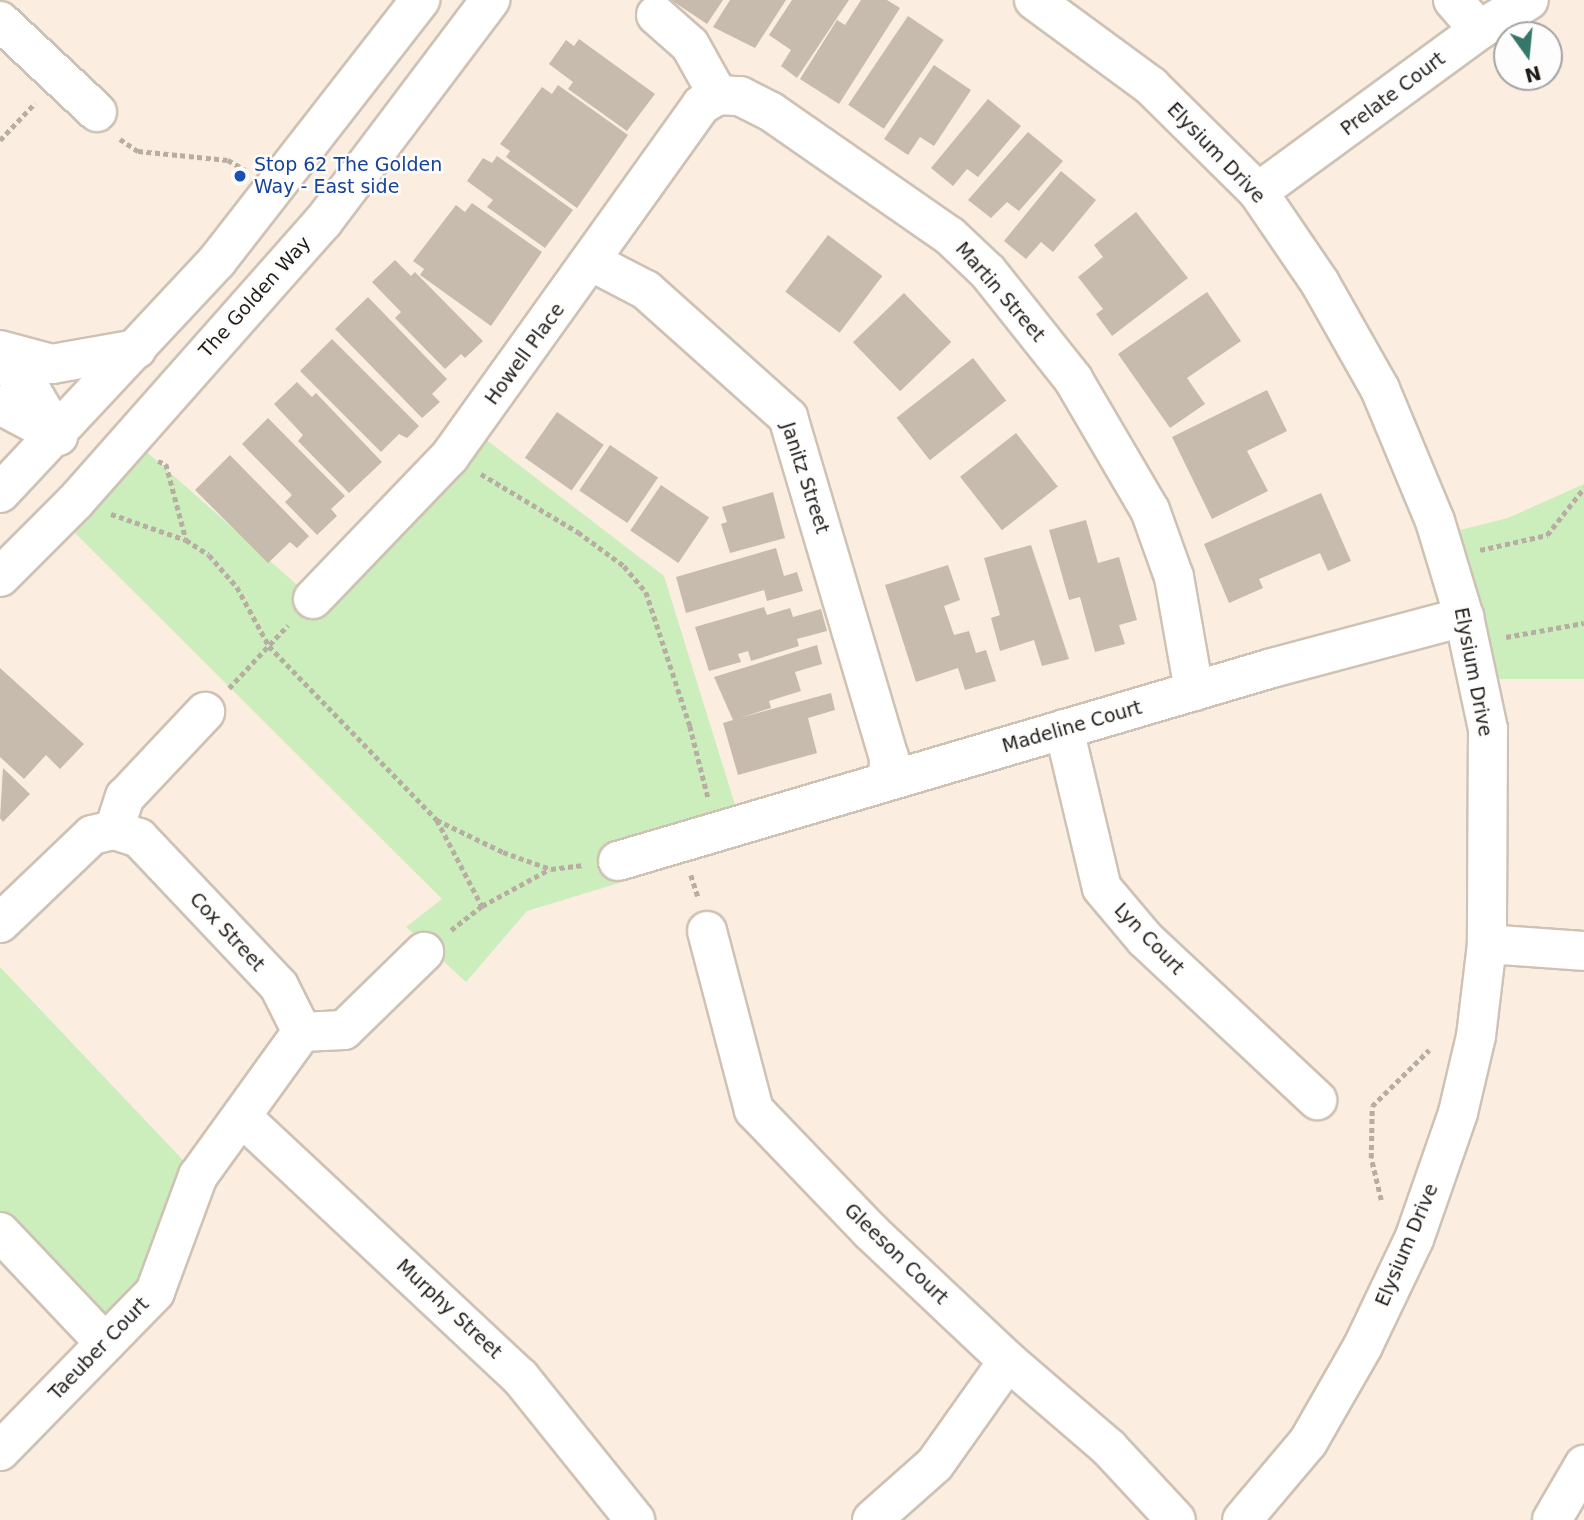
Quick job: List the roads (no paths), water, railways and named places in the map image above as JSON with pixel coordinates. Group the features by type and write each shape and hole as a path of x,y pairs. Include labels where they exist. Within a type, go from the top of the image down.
{"street":[{"path":"0,493 58,436 137,349 275,187 420,0"},
{"name":"The Golden Way","path":"0,578 75,502 168,393 323,222 490,0"},
{"name":"Elysium Drive","path":"1034,0 1151,86 1258,192 1320,283 1380,389 1435,521 1467,630 1488,729 1487,944 1476,1036 1458,1112 1414,1239 1363,1346 1308,1442 1242,1520"},
{"path":"1453,0 1479,30"},
{"name":"Prelate Court","path":"1258,192 1479,30 1529,0"},
{"path":"656,15 690,46 718,95"},
{"path":"0,21 97,112"},
{"name":"Howell Place","path":"313,599 450,456 592,262 701,105 718,95"},
{"name":"Martin Street","path":"718,95 740,96 770,111 950,236 988,272 1073,379 1150,510 1174,577 1194,691"},
{"name":"Janitz Street","path":"592,262 646,290 788,417 890,757 888,781"},
{"path":"0,350 52,365 137,349"},
{"path":"0,359 28,385 58,436 75,502"},
{"path":"0,405 58,436 168,393"},
{"name":"Madeline Court","path":"618,861 695,845 888,781 1194,691 1467,630"},
{"path":"0,923 92,835 114,830 125,797 205,712"},
{"name":"Lyn Court","path":"1064,729 1102,888 1145,939 1317,1100"},
{"name":"Cox Street","path":"114,830 139,838 279,986 295,1045"},
{"name":"Gleeson Court","path":"707,932 754,1110 870,1231 1008,1361 1109,1448 1176,1520"},
{"path":"1487,944 1584,951"},
{"path":"295,1045 344,1030 424,951"},
{"name":"Taeuber Court","path":"0,1451 155,1292 198,1175 295,1045"},
{"name":"Murphy Street","path":"242,1117 520,1377 635,1520"},
{"path":"0,1232 105,1343"},
{"path":"872,1520 935,1464 1008,1361"},
{"path":"1552,1520 1584,1465"}],"place":[{"name":"Stop 62 The Golden Way - East side","path":"240,176"}]}
